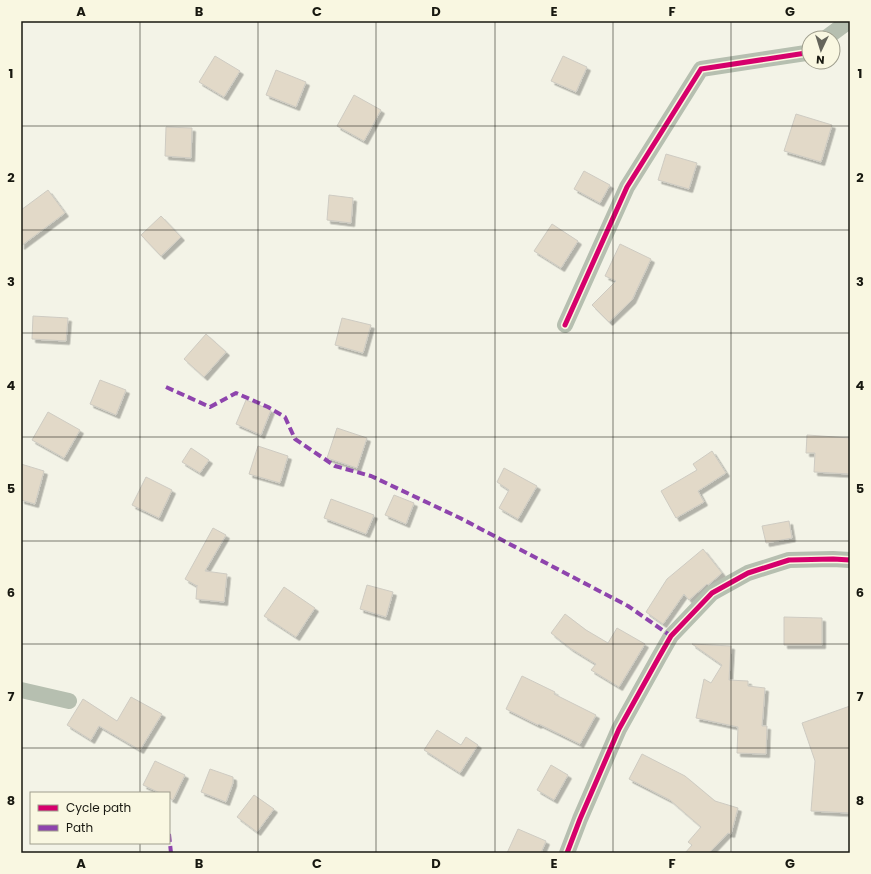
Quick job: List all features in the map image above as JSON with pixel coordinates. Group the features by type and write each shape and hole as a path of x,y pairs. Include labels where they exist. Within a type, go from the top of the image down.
{"street":[{"path":"837,30 849,21"},
{"path":"565,325 627,187 701,69 801,54"},
{"path":"568,853 580,819 619,729 659,656 671,636 712,593 748,573 789,560 850,560"},
{"path":"21,690 69,701"}],"building":[{"path":"215,56 240,71 224,97 199,82"},
{"path":"563,56 587,67 576,92 551,81"},
{"path":"276,70 306,82 296,107 266,95"},
{"path":"354,95 381,110 364,141 337,126"},
{"path":"796,114 832,125 821,162 784,151"},
{"path":"166,127 192,128 191,158 165,156"},
{"path":"666,154 697,163 689,189 658,180"},
{"path":"584,171 610,185 600,203 574,189"},
{"path":"48,190 65,213 21,246 21,210"},
{"path":"329,195 353,198 351,223 327,220"},
{"path":"161,216 181,237 161,256 141,235"},
{"path":"552,224 578,241 561,268 534,251"},
{"path":"620,244 651,259 632,300 609,322 592,305 616,281 605,276"},
{"path":"33,316 68,318 66,341 32,339"},
{"path":"342,318 371,325 363,353 335,345"},
{"path":"206,334 226,352 204,377 184,359"},
{"path":"100,380 126,390 116,415 90,404"},
{"path":"246,400 271,410 261,435 236,424"},
{"path":"48,412 80,430 64,458 32,440"},
{"path":"337,428 367,438 357,468 327,458"},
{"path":"807,435 850,438 850,474 814,472 815,453 806,453"},
{"path":"258,446 288,456 280,483 249,474"},
{"path":"191,448 209,460 200,473 182,462"},
{"path":"712,451 726,473 698,491 704,502 676,518 661,491 697,470 693,464"},
{"path":"21,464 44,471 35,504 21,500"},
{"path":"504,468 537,486 518,519 499,508 509,490 497,482"},
{"path":"146,477 172,490 159,518 132,505"},
{"path":"394,495 414,503 406,524 385,515"},
{"path":"331,499 374,515 366,534 324,518"},
{"path":"789,521 792,538 766,543 762,526"},
{"path":"213,528 226,535 205,571 227,574 224,602 196,599 197,586 185,579"},
{"path":"703,549 722,573 689,600 684,594 663,624 646,612 667,579"},
{"path":"367,585 393,592 386,617 360,609"},
{"path":"284,587 315,608 296,637 264,616"},
{"path":"565,614 586,630 608,643 617,628 645,644 619,687 591,670 596,664 570,648 551,633"},
{"path":"784,617 822,618 822,645 784,645"},
{"path":"692,644 731,646 729,680 748,681 748,686 765,688 762,726 767,726 766,754 737,753 738,727 696,718 704,679 711,683 722,665"},
{"path":"522,676 555,692 554,694 596,715 580,744 506,709"},
{"path":"131,697 162,714 140,750 99,726 91,740 67,725 83,699 117,721"},
{"path":"850,706 850,813 811,811 815,761 802,723"},
{"path":"437,730 461,745 466,737 478,745 460,773 424,750"},
{"path":"642,754 685,776 715,801 738,808 731,834 728,833 709,853 685,853 692,845 688,842 701,827 670,800 629,779"},
{"path":"155,761 185,775 173,800 170,798 170,792 158,792 143,785"},
{"path":"551,765 568,775 554,800 537,790"},
{"path":"210,769 233,777 233,783 226,802 201,792"},
{"path":"254,795 274,809 257,832 237,817"},
{"path":"518,829 546,841 541,853 507,853"}],"marked path":[{"path":"166,387 210,407 236,393 268,407 285,417 295,439 335,466 371,476 460,518 628,606 671,636"},
{"path":"170,844 171,853"}],"cycle path":[{"path":"565,325 627,187 701,69 801,54"},
{"path":"567,853 619,729 659,657 671,636 712,593 748,573 789,560 850,560"}]}
